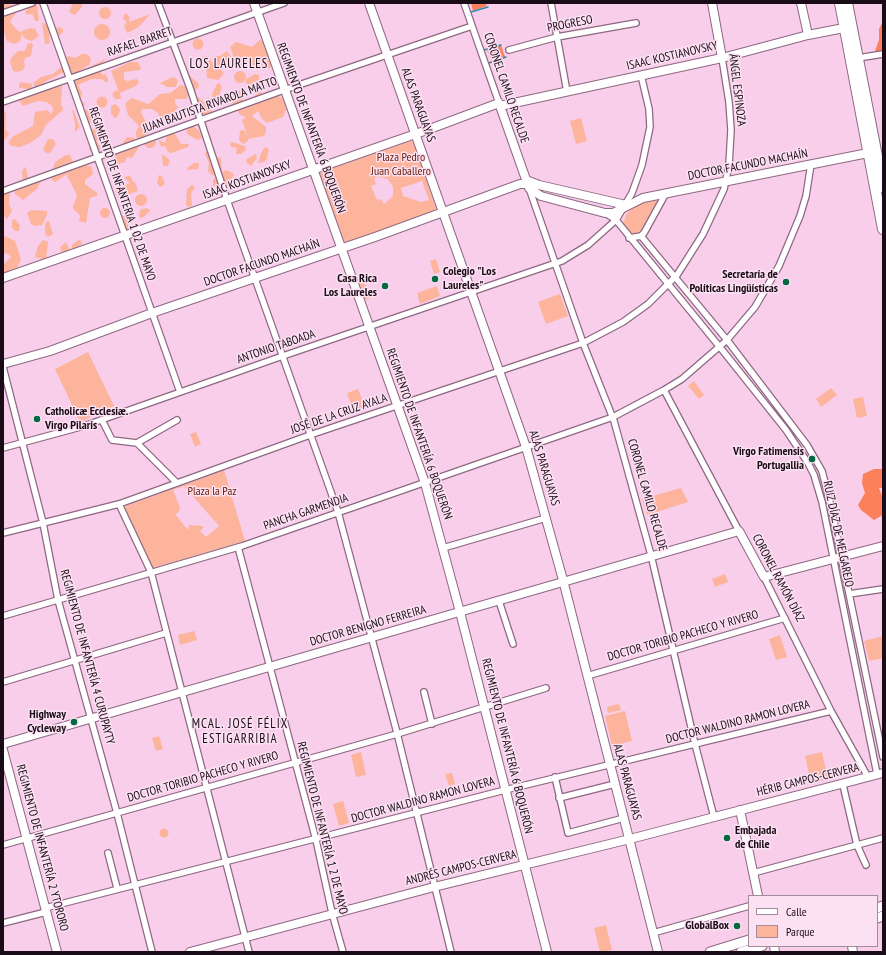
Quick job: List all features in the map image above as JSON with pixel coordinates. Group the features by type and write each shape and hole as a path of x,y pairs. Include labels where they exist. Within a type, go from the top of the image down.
{"highway":[{"path":"840,3 858,58 883,229"},
{"path":"847,3 848,27 872,152 883,187"},
{"path":"872,152 876,160 883,196"}],"main road":[{"path":"710,952 748,940"},
{"path":"741,952 758,947"}],"street":[{"path":"3,13 32,3"},
{"name":"REGIMIENTO DE INFANTERIA 1 02 DE MAYO","path":"43,3 126,235 180,392"},
{"path":"158,3 338,512 397,734 415,813 451,952"},
{"name":"REGIMIENTO DE INFANTERÍA 6 BOQUERÓN","path":"254,3 425,483 485,708 547,952"},
{"name":"RAFAEL BARRET","path":"3,102 70,77 172,43 284,3"},
{"name":"ALAS PARAGUAYAS","path":"369,3 526,446 563,582 658,952"},
{"name":"CORONEL CAMILO RECALDE","path":"464,3 583,343 613,417 652,557 695,744 714,817"},
{"path":"551,3 567,92"},
{"name":"ÁNGEL ESPINOZA","path":"668,285 675,278 695,248 712,218 725,182 729,165 731,130 729,102 712,3"},
{"path":"801,3 808,35"},
{"name":"PROGRESO","path":"509,50 557,37 636,23"},
{"name":"JUAN BAUTISTA RIVAROLA MATTO","path":"3,191 284,90 472,26"},
{"name":"ISAAC KOSTIANOVSKY","path":"3,278 500,105 722,58 808,35 848,27"},
{"path":"858,58 883,54"},
{"name":"ANTONIO TABOADA","path":"3,448 76,429 470,291 556,264 588,245 616,220 626,205 642,165 650,127 649,109 641,75"},
{"name":"DOCTOR FACUNDO MACHAÍN","path":"605,213 613,213 626,205 643,198 872,152"},
{"name":"PANCHA GARMENDIA","path":"3,616 238,547 613,417 664,390 682,379 727,340 756,307 779,266 800,216 806,196 811,164"},
{"name":"DOCTOR FACUNDO MACHAÍN","path":"3,364 50,351 152,313 342,248 520,184 527,184"},
{"path":"527,184 539,185 626,205"},
{"path":"527,184 541,196 605,213"},
{"path":"630,238 641,236 666,193"},
{"name":"RUIZ DÍAZ DE MELGAREJO","path":"605,213 616,220 786,430 808,463 817,486 848,636 880,774"},
{"name":"RUIZ DÍAZ DE MELGAREJO","path":"641,236 727,340 791,426 807,445 816,461 826,484 883,757"},
{"name":"JOSÉ DE LA CRUZ AYALA","path":"3,533 119,504 310,435 398,406 498,370 583,343 608,331 635,314 668,285"},
{"name":"REGIMIENTO DE INFANTERÍA 4 CURUPAYTY","path":"3,367 43,523 58,600 117,813 152,952"},
{"name":"CORONEL RAMÓN DÍAZ","path":"664,390 786,618 831,711 868,777"},
{"path":"102,420 112,440 137,443 177,420"},
{"path":"786,430 791,426"},
{"path":"137,443 176,483"},
{"path":"817,486 826,484"},
{"path":"119,504 151,572 248,952"},
{"path":"443,548 546,518"},
{"name":"DOCTOR BENIGNO FERREIRA","path":"3,744 739,531"},
{"path":"764,577 883,546"},
{"name":"REGIMIENTO DE INFANTERÍA 1 2 DE MAYO","path":"238,547 294,763 316,840 332,914 343,952"},
{"path":"850,594 883,588"},
{"path":"500,601 513,644"},
{"name":"DOCTOR TORIBIO PACHECO Y RIVERO","path":"587,676 786,618"},
{"path":"3,682 166,633"},
{"path":"848,636 858,634"},
{"name":"DOCTOR TORIBIO PACHECO Y RIVERO","path":"3,845 432,724 546,688"},
{"path":"424,692 432,724"},
{"path":"862,700 871,699"},
{"name":"DOCTOR WALDINO RAMON LOVERA","path":"3,922 135,883 316,840 505,790 831,711"},
{"name":"REGIMIENTO DE INFANTERÍA 2 YTORORO","path":"3,750 57,952"},
{"name":"HÉRIB CAMPOS-CERVERA","path":"740,810 843,785 880,774"},
{"path":"555,778 567,831 569,833 624,818"},
{"path":"559,798 615,784"},
{"path":"843,785 857,845 866,865"},
{"path":"740,810 758,895"},
{"name":"ANDRÉS CAMPOS-CERVERA","path":"190,952 434,887 630,839 740,810"},
{"path":"753,873 883,838"},
{"path":"108,854 117,888"},
{"path":"654,933 748,906"}],"green space":[{"path":"6,3 11,5 15,10 16,13 10,21 15,28 20,32 30,28 35,29 39,36 32,41 26,39 21,34 21,40 19,42 14,44 7,41 3,28 3,5"},
{"path":"33,3 37,3 39,21 35,21 33,15 27,15 25,12"},
{"path":"73,3 82,4 82,7 75,15 69,12"},
{"path":"103,7 107,7 111,13 107,19 103,19 99,15 99,11"},
{"path":"126,13 130,18 129,22 150,14 139,27 127,33 124,26 127,22 123,19"},
{"path":"42,23 53,24 53,30 59,27 63,29 63,32 55,38 52,34 49,35 50,43 45,44"},
{"path":"99,24 105,24 110,29 108,38 105,40 99,40 94,35 94,29"},
{"path":"196,39 200,39 202,40 202,48 196,49 193,46 193,42"},
{"path":"260,40 264,41 274,60 270,68 254,67 249,61 243,68 238,69 231,65 233,55 230,47 236,42 252,47"},
{"path":"31,43 33,45 31,56 25,58 25,66 23,70 17,72 13,71 10,62 11,58 18,51 24,51 27,44"},
{"path":"227,51 231,57 222,68 221,71 224,72 222,76 218,80 207,78 206,66 201,59 208,56 212,62 215,62 216,60 213,59 214,56 220,56"},
{"path":"82,54 87,54 90,57 91,61 89,65 73,74 68,71 63,59 69,56 75,58"},
{"path":"105,59 103,63 98,64 96,71 103,75 105,74 108,78 108,82 105,82 102,79 92,79 78,85 82,93 80,101 84,102 85,105 80,109 76,108 75,105 78,101 73,100 71,85 88,71 88,68"},
{"path":"130,62 138,62 141,68 140,70 124,72 124,79 127,81 137,79 139,82 136,86 120,93 121,99 115,99 112,94 116,90 119,92 111,71"},
{"path":"61,67 64,72 46,81 40,88 42,90 62,86 61,104 63,110 46,125 41,135 32,142 20,147 12,146 8,143 12,137 33,126 35,112 47,110 51,114 53,110 52,106 47,102 38,101 23,106 18,99 36,89 33,83 41,77 53,74"},
{"path":"240,71 244,73 246,77 244,81 240,83 236,81 234,77 236,73"},
{"path":"188,74 199,84 198,88 193,92 188,79"},
{"path":"255,74 259,75 259,80 249,85 246,83 246,79"},
{"path":"173,77 178,80 176,87 167,87 160,83"},
{"path":"22,82 32,84 31,89 19,88 19,84"},
{"path":"220,83 222,88 220,98 217,101 212,99 212,94 217,84"},
{"path":"181,85 186,87 191,93 186,99 175,99 175,103 178,107 169,119 160,118 158,113 152,109 142,109 141,113 146,122 140,126 144,131 149,132 140,139 136,137 136,132 139,126 128,115 125,103 132,98 148,104 160,94 170,93"},
{"path":"242,88 245,89 246,92 241,104 246,104 260,91 265,99 277,95 283,99 287,108 283,117 267,123 262,119 258,111 252,116 266,127 264,136 248,139 248,141 243,144 239,140 240,131 245,131 248,137 242,120 246,117 240,115 237,110 239,106 233,104 231,100"},
{"path":"100,97 104,97 106,98 106,106 100,107 97,104 97,100"},
{"path":"198,97 211,108 212,111 208,114 201,114 197,103"},
{"path":"115,104 119,107 120,111 115,118 111,114 111,106"},
{"path":"96,107 99,109 91,116 91,122 87,124 82,115 84,111"},
{"path":"3,110 6,114 5,129 9,134 3,142"},
{"path":"72,110 74,111 79,125 79,128 75,132 75,123"},
{"path":"581,118 587,141 576,144 570,121"},
{"path":"192,125 199,131 202,138 198,140 188,135 186,129 187,126"},
{"path":"96,129 99,135 97,142 100,146 100,152 97,153 92,153 89,149 93,141 88,131"},
{"path":"172,133 175,134 181,144 189,144 188,147 171,153 168,152 165,146 162,147 159,140 165,143 167,135"},
{"path":"150,136 154,138 156,142 154,146 150,148 146,146 144,142 146,138"},
{"path":"127,137 134,138 139,147 132,158 127,157 125,162 117,164 115,155 116,153 122,153 120,147"},
{"path":"48,139 53,139 56,144 50,153 46,153 43,149"},
{"name":"Plaza Pedro Juan Caballero","path":"411,141 414,143 436,209 435,211 347,243 344,241 320,174 321,172","holes":["379,177 388,179 393,187 393,196 384,204 381,199 377,200 371,186 376,184 374,178","422,181 429,200 421,202 403,196 401,188"]},
{"path":"232,142 245,146 246,150 241,154 236,154 237,148 231,147 230,144"},
{"path":"265,147 269,149 267,159 264,162 258,163 261,153"},
{"path":"206,152 210,152 212,156 221,158 222,172 227,170 234,174 231,181 221,189 217,189 213,185 213,179 215,178 219,181 218,175 212,175 208,171 209,163 205,154"},
{"path":"162,154 170,160 168,166 163,166"},
{"path":"256,154 257,158 251,166 246,162 247,159"},
{"path":"66,155 70,155 75,167 85,165 92,167 93,174 85,180 85,184 97,193 97,196 90,198 86,223 79,221 80,215 74,210 73,207 77,195 67,176 69,173 55,182 52,180 51,175 55,162"},
{"path":"194,163 199,163 198,169 188,170 187,168"},
{"path":"24,167 26,168 29,182 41,181 37,189 23,200 15,194 14,190 23,182 22,172"},
{"path":"159,175 162,176 165,184 160,187 157,183"},
{"path":"130,176 133,180 132,182 135,182 138,191 118,198 115,189 130,183 124,178"},
{"path":"192,185 195,187 191,194 192,206 188,207 186,205 187,189"},
{"path":"3,189 9,190 10,195 9,203 12,211 7,219 3,215"},
{"path":"141,194 145,196 147,200 145,204 141,206 137,204 135,200 137,196"},
{"path":"658,200 641,232 636,235 630,235 623,227 627,213 640,203"},
{"path":"103,208 107,208 109,209 109,217 103,218 100,215 100,211"},
{"path":"146,208 150,210 148,213 142,218 139,217 140,210"},
{"path":"31,210 47,211 47,215 42,225 35,226 31,224 27,213"},
{"path":"122,216 128,216 129,219 128,229 126,232 119,219"},
{"path":"15,219 20,225 19,231 15,231 12,228 12,220"},
{"path":"49,221 53,234 48,237 45,234 45,226 46,222"},
{"path":"5,236 15,241 21,259 15,273 3,277 3,265 11,257 8,254 3,253 3,237"},
{"path":"80,239 82,244 72,250 72,245"},
{"path":"43,240 48,242 46,260 35,257 38,246"},
{"path":"66,242 70,250 67,254 62,253 60,247"},
{"path":"436,259 440,272 434,274 430,261"},
{"path":"362,275 370,298 365,300 357,277"},
{"path":"437,286 440,296 420,304 417,293"},
{"path":"560,294 568,316 546,324 538,302"},
{"path":"88,352 114,406 80,422 55,369"},
{"path":"694,381 704,395 699,399 688,386"},
{"path":"831,388 837,395 821,407 816,399"},
{"path":"358,389 366,409 354,413 347,393"},
{"path":"863,397 867,416 857,418 853,399"},
{"path":"196,432 201,444 195,447 190,434"},
{"name":"Plaza la Paz","path":"224,470 245,541 153,568 125,509 126,506","holes":["184,486 219,526 206,537 200,531 204,527 202,526 189,525 188,530 175,514 179,512 180,508 173,490"]},
{"path":"681,488 688,502 647,515 642,499"},
{"path":"725,574 728,582 715,587 712,579"},
{"path":"194,631 197,640 180,645 178,635"},
{"path":"780,635 787,657 776,660 769,639"},
{"path":"883,636 883,658 869,661 864,641"},
{"path":"619,704 621,710 608,713 607,707"},
{"path":"625,711 632,741 612,746 605,716"},
{"path":"159,736 163,749 156,751 152,738"},
{"path":"361,752 366,775 356,777 351,755"},
{"path":"822,752 828,779 811,783 805,756"},
{"path":"452,773 455,784 449,786 445,774"},
{"path":"343,801 349,823 339,826 333,804"},
{"path":"164,828 169,833 164,838 159,833"},
{"path":"606,925 612,950 600,952 594,928"}],"shaded area":[{"path":"471,3 486,3 487,6 473,11"},
{"path":"883,21 883,57 875,51 879,40 879,29"},
{"path":"501,45 505,57 492,61 487,50"},
{"path":"874,469 883,469 883,488 879,488 883,498 883,515 874,520 861,510 858,505 865,493 862,483 863,474"}],"waterway":[{"path":"471,12 488,7"},
{"path":"484,50 501,45"},
{"path":"489,63 506,57"}],"place":[{"name":"Colegio \"Los Laureles\"","path":"435,279"},
{"name":"Secretaría de Políticas Lingüísticas","path":"786,282"},
{"name":"Casa Rica Los Laureles","path":"385,286"},
{"name":"Catholicæ Ecclesiæ. Virgo Pilaris","path":"37,419"},
{"name":"Virgo Fatimensis Portugallia","path":"812,459"},
{"name":"Highway Cycleway","path":"74,722"},
{"name":"Embajada de Chile","path":"727,838"},
{"name":"GlobalBox","path":"737,926"}],"district":[{"name":"LOS LAURELES","path":"229,64"},
{"name":"MCAL. JOSÉ FÉLIX ESTIGARRIBIA","path":"240,732"}]}
